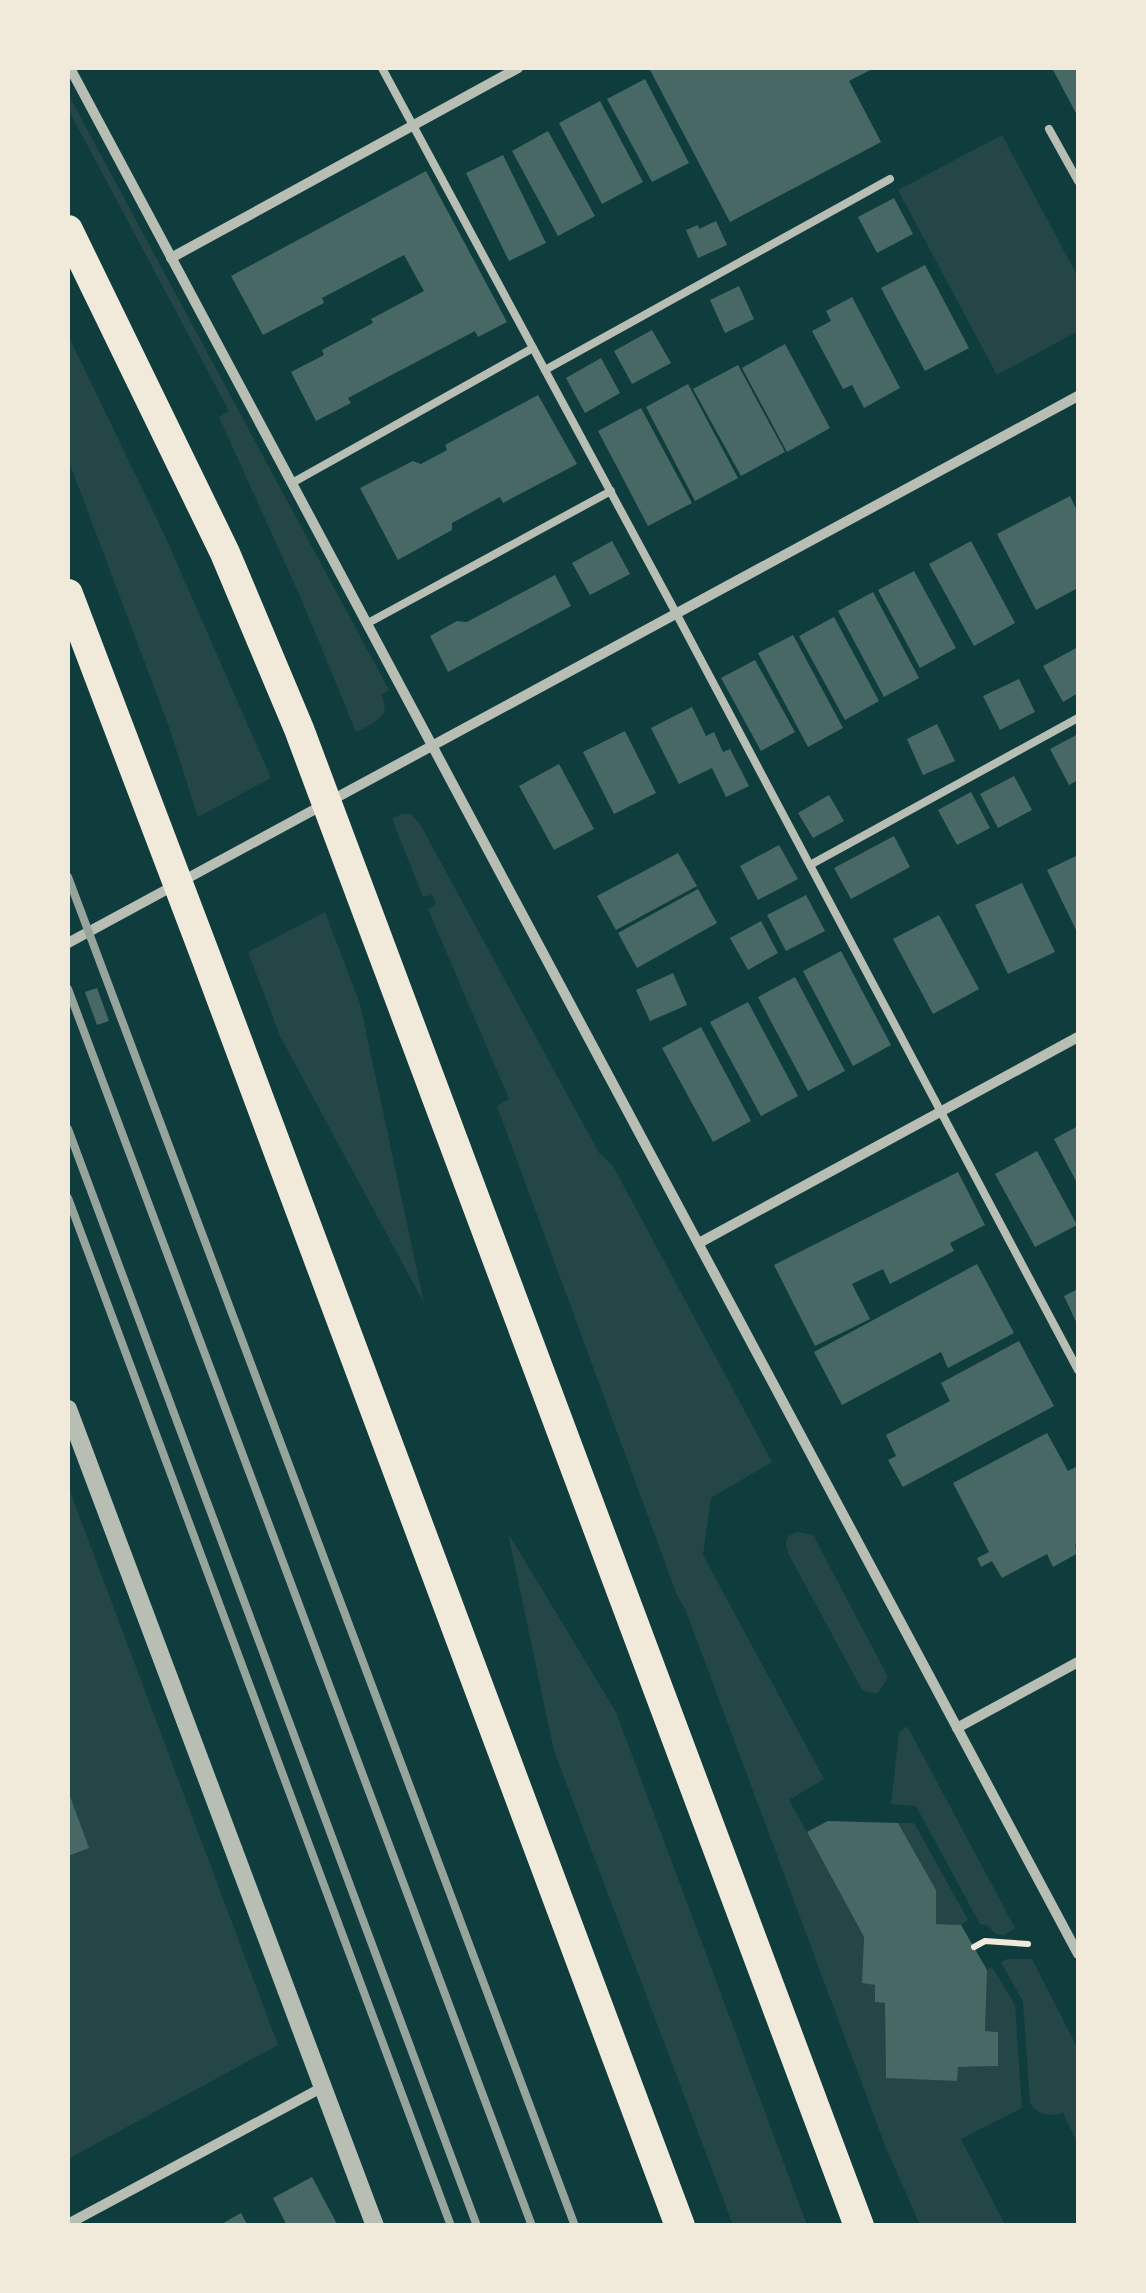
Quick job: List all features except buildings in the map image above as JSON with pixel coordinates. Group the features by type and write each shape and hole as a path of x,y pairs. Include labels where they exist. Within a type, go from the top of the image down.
{"highway":[{"path":"68,230 226,553 299,729 858,2226"},
{"path":"68,594 680,2226"}],"street":[{"path":"70,68 1078,1954"},
{"path":"172,258 518,68"},
{"path":"68,944 1078,396"},
{"path":"698,1243 1078,1037"},
{"path":"68,1409 375,2226"},
{"path":"957,1728 1078,1662"},
{"path":"68,2224 323,2086"}],"lane":[{"path":"382,68 941,1112 1074,1351 1078,1370"},
{"path":"1049,129 1078,181"},
{"path":"545,370 890,179"},
{"path":"292,483 533,348"},
{"path":"368,623 611,491"},
{"path":"810,865 1078,718"}],"path":[{"path":"974,1947 985,1941 1028,1944"}],"shaded area":[{"path":"68,94 389,690 381,695 383,714 356,732 219,417 229,411 68,109"},
{"path":"1002,135 1078,277 1078,331 997,375 898,190"},
{"path":"68,335 165,536 271,778 198,817 169,727 68,459"},
{"path":"411,814 420,824 599,1153 613,1166 772,1462 711,1498 703,1555 824,1779 789,1800 864,1937 862,1982 875,1985 875,2002 885,2003 886,2077 956,2081 958,2067 997,2066 998,2032 985,2031 987,1970 992,1967 1015,2005 1022,2108 961,2139 1005,2225 920,2225 886,2148 497,1106 509,1099 428,909 436,904 432,895 423,897 392,819"},
{"path":"325,912 360,1004 424,1303 280,1036 248,952"},
{"path":"68,1486 278,2045 68,2159"},
{"path":"797,1532 813,1535 888,1677 878,1693 861,1688 788,1553 788,1536"},
{"path":"508,1533 616,1712 807,2225 733,2225 554,1751"},
{"path":"907,1726 1015,1928 1004,1935 980,1924 916,1806 891,1804 899,1733"},
{"path":"898,1823 914,1823 968,1920 961,1925 936,1924 936,1890"},
{"path":"1032,1959 1078,2049 1078,2144 1063,2113 1045,2114 1030,2103 1023,2002 1001,1962"}],"railway":[{"path":"68,877 575,2226"},
{"path":"68,989 532,2226"},
{"path":"68,1129 477,2226"},
{"path":"68,1198 451,2226"}]}
